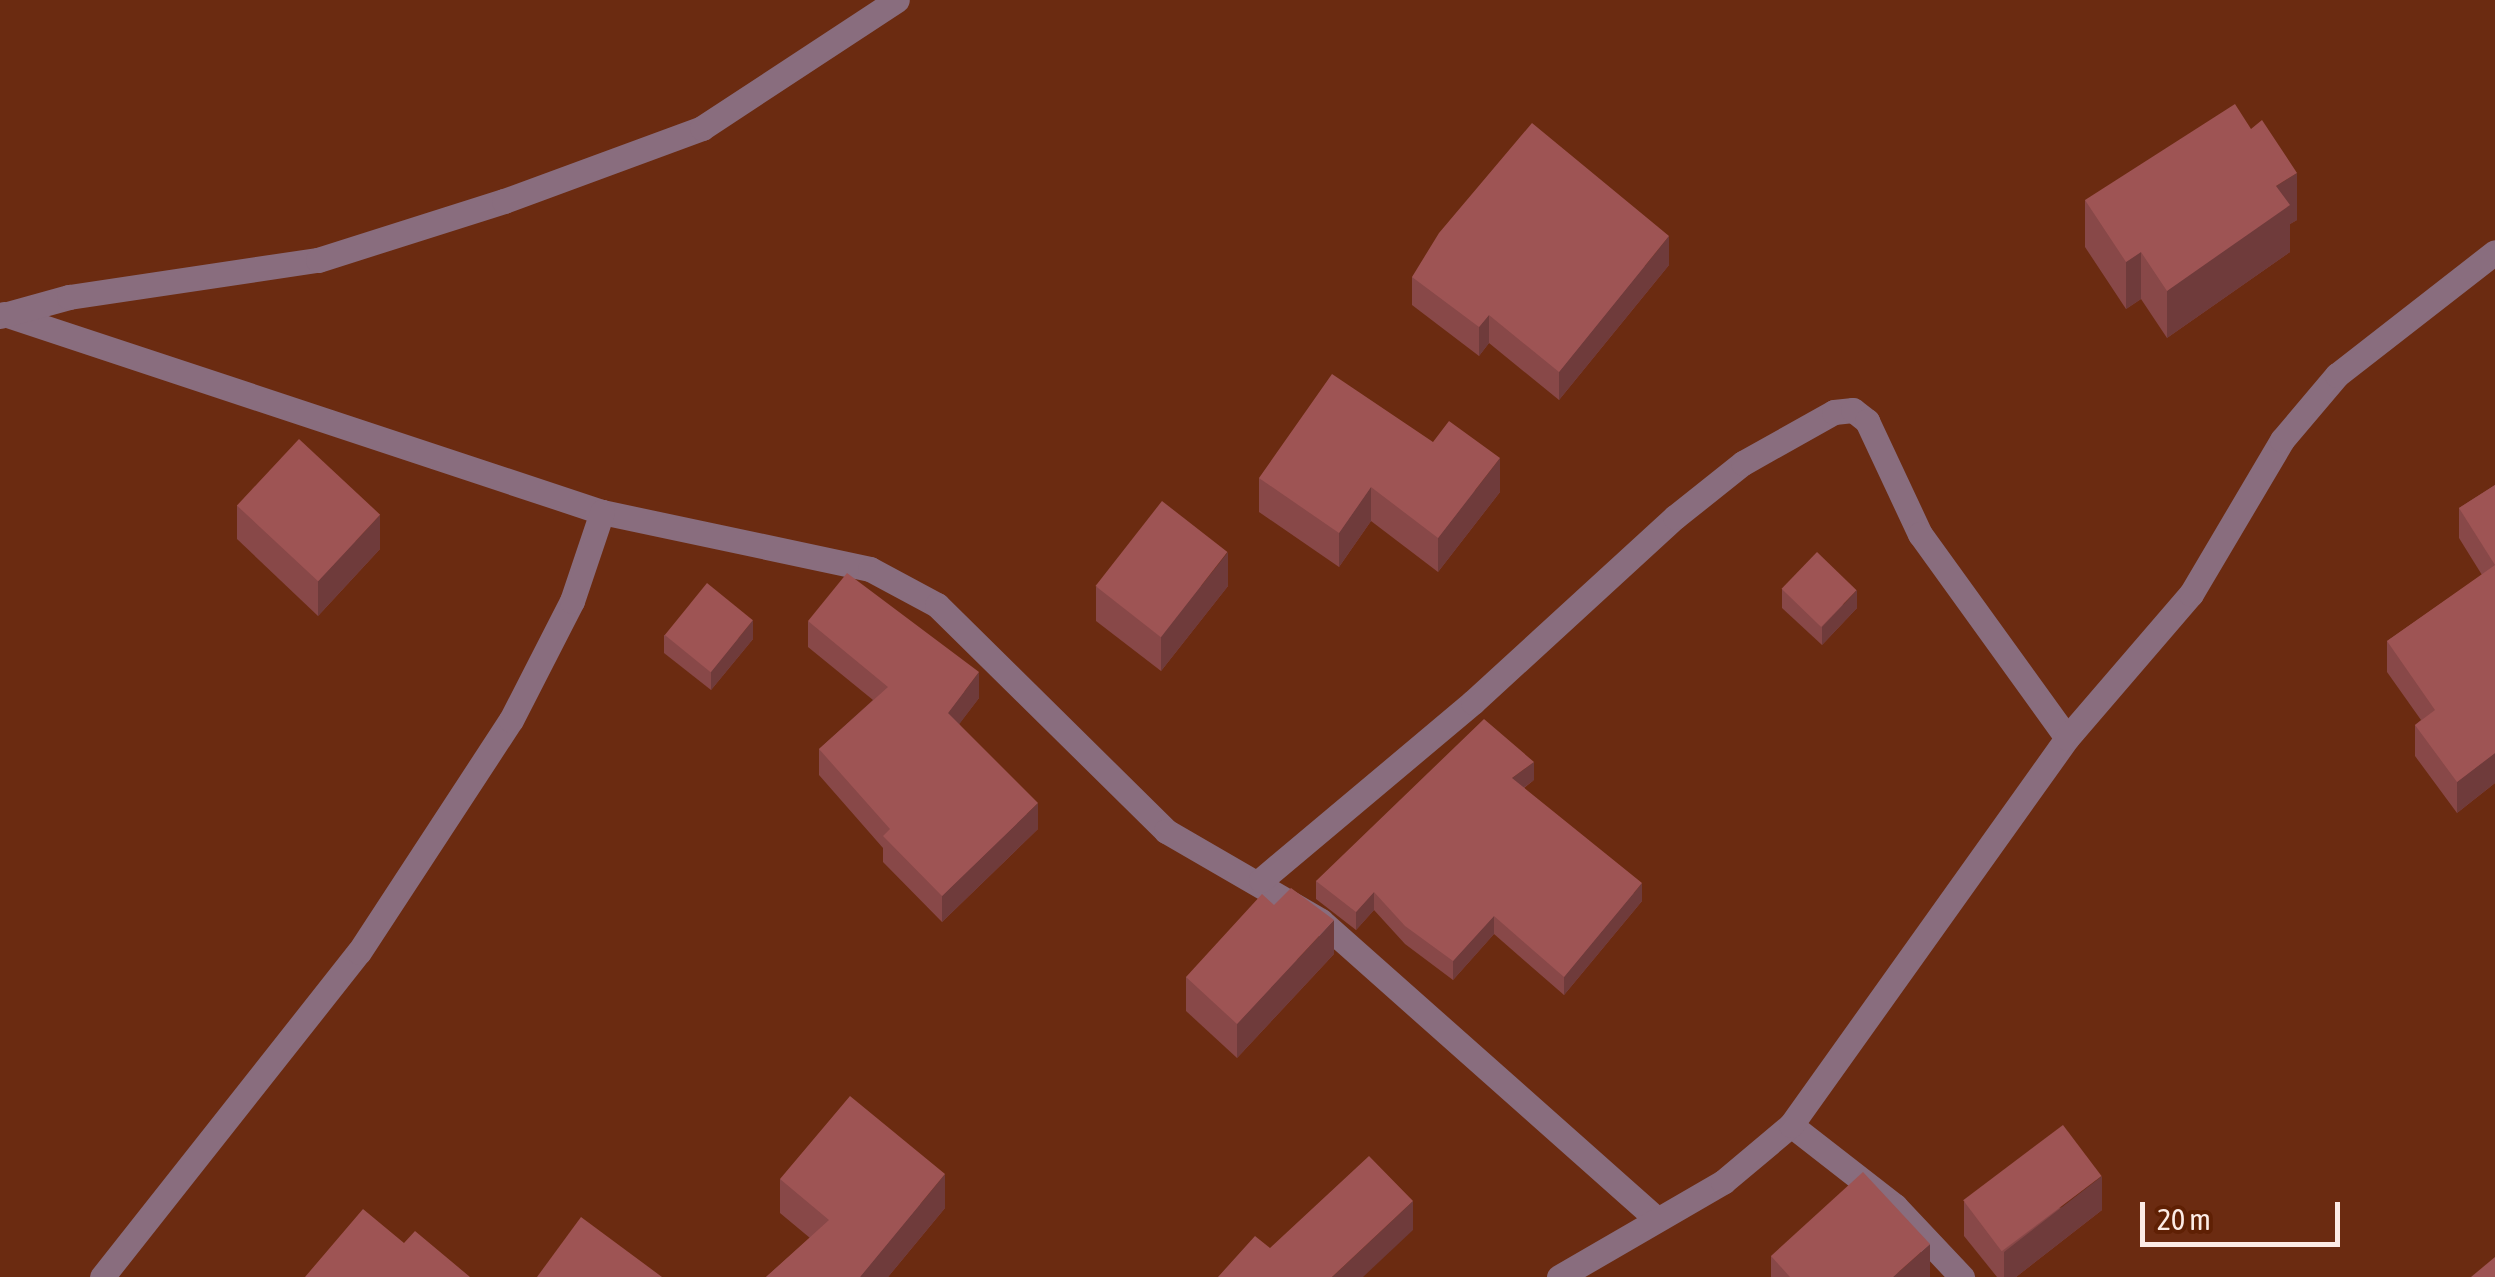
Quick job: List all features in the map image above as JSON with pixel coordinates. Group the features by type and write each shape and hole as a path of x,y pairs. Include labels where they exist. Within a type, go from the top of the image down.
{"street":[{"path":"2,315 68,297 318,260 504,201 702,128 897,0"},
{"path":"1559,1277 1760,1157 1792,1125 2067,738 2191,594 2282,440 2337,375 2495,252"},
{"path":"2,315 602,512 806,551 870,569 937,605 1166,831 1260,880 1321,920 1657,1219"},
{"path":"1260,880 1473,702 1675,518 1742,463 1834,412 1853,410 1867,421 1920,534 2067,738"},
{"path":"102,1277 359,952 511,720 572,601 602,512"},
{"path":"1792,1125 1895,1206 1962,1277"}],"building":[{"path":"2235,104 2251,129 2262,120 2297,173 2276,186 2290,205 2167,291 2141,252 2126,262 2085,200"},
{"path":"1532,123 1669,236 1559,372 1489,315 1479,327 1412,277 1439,233"},
{"path":"1332,374 1433,442 1449,421 1500,458 1438,538 1371,487 1339,533 1259,478"},
{"path":"299,439 380,515 318,581 237,506"},
{"path":"2495,485 2495,565 2459,508"},
{"path":"1162,501 1227,552 1161,637 1096,586"},
{"path":"1817,552 1857,590 1821,627 1782,589"},
{"path":"2495,565 2495,753 2457,782 2415,725 2435,710 2387,641"},
{"path":"847,573 979,672 948,713 1038,803 942,896 883,836 890,829 819,749 888,687 808,621"},
{"path":"707,583 753,620 711,672 665,635"},
{"path":"1484,719 1534,762 1512,778 1642,883 1564,977 1494,916 1453,961 1405,926 1374,892 1356,912 1316,881"},
{"path":"1291,888 1334,920 1237,1024 1186,977 1262,894 1274,905"},
{"path":"850,1096 945,1174 860,1277 766,1277 829,1220 780,1179"},
{"path":"2063,1125 2102,1176 2002,1251 1963,1200"},
{"path":"1369,1156 1413,1201 1332,1277 1218,1277 1255,1236 1270,1248"},
{"path":"1863,1172 1930,1244 1893,1277 1790,1277 1771,1256"},
{"path":"363,1209 404,1243 415,1231 470,1277 305,1277"},
{"path":"581,1217 662,1277 537,1277"},
{"path":"2495,1257 2495,1277 2471,1277"}]}
